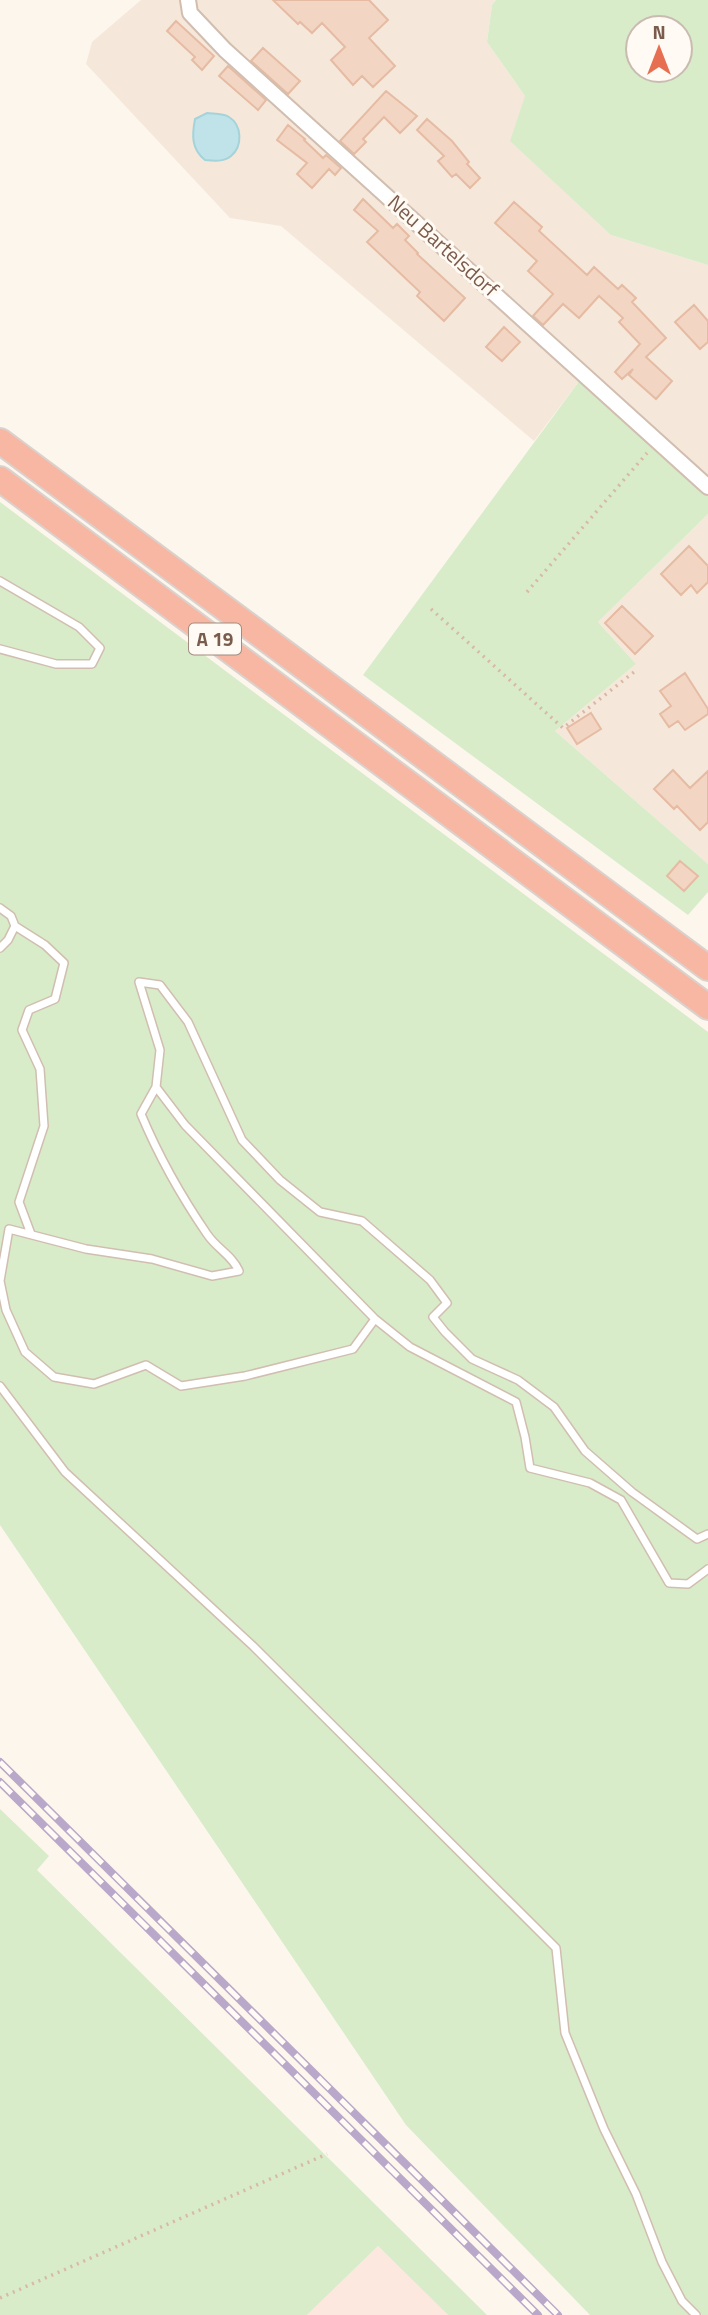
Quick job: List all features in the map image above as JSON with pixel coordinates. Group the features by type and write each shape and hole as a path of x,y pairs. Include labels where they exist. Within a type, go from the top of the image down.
{"highway":[{"name":"A 19","path":"0,441 708,968"},
{"name":"A 19","path":"0,479 708,1007"}],"street":[{"name":"Neu Bartelsdorf","path":"188,0 190,13 225,50 708,487"}],"lane":[{"path":"0,581 79,627 100,648 92,664 56,664 0,649"},
{"path":"0,908 11,916 15,926 45,945 64,962 55,999 29,1010 22,1030 40,1069 44,1126 19,1202 31,1234"},
{"path":"0,948 8,940 15,926"},
{"path":"375,1319 353,1349 245,1376 181,1386 146,1365 94,1384 54,1377 25,1352 6,1310 0,1281 9,1229 86,1249 152,1259 212,1276 239,1271 234,1259 210,1238 159,1156 141,1114 156,1087 160,1050 139,982 160,985 188,1022 242,1140 280,1180 320,1212 362,1221 430,1280 447,1303 433,1317 444,1332 472,1359 518,1380 554,1407 585,1451 632,1492 697,1539 708,1534"},
{"path":"156,1087 185,1125 375,1319 410,1346 516,1402 530,1468 590,1483 621,1500 669,1583 688,1584 708,1569"},
{"path":"0,1386 65,1472 253,1646 556,1948 565,2034 604,2129 636,2194 662,2262 682,2301 696,2315"}],"path":[{"path":"527,592 658,440"},
{"path":"431,609 563,728 634,672"},
{"path":"0,2298 327,2154"}],"shaded area":[{"path":"141,0 496,0 492,5 487,42 525,96 611,235 708,265 708,494 580,380 534,441 281,226 230,218 86,64 92,42"},
{"path":"708,514 708,864 555,731 636,664 598,622"},
{"path":"378,2246 448,2315 307,2315"}],"green space":[{"path":"496,0 708,0 708,265 611,235 510,141 525,96 487,42 492,5"},
{"path":"580,380 708,494 708,514 598,622 636,664 555,731 708,864 708,892 688,915 363,675"},
{"path":"0,502 708,1032 708,2315 590,2315 406,2125 0,1525"},
{"path":"0,1809 49,1856 37,1870 487,2315 448,2315 378,2246 307,2315 0,2315"}],"water":[{"path":"207,113 227,116 239,130 238,147 225,159 205,160 195,146 195,119"}],"building":[{"path":"273,0 369,0 388,20 369,38 395,66 373,87 362,76 353,85 331,60 345,47 322,23 312,33 300,22 298,24"},
{"path":"176,21 214,56 202,70 192,60 195,57 167,31"},
{"path":"263,48 300,81 288,94 251,61"},
{"path":"228,66 266,100 258,110 219,76"},
{"path":"386,91 417,116 400,133 384,117 363,139 366,142 354,154 340,141"},
{"path":"427,119 452,141 480,178 470,188 456,174 452,177 438,161 444,156 417,130"},
{"path":"288,125 323,158 326,155 341,168 335,175 329,169 312,188 297,174 307,163 277,140"},
{"path":"363,199 393,228 397,224 409,236 405,240 417,254 465,298 444,321 417,296 420,292 367,242 378,231 354,210"},
{"path":"514,202 542,227 539,231 587,275 594,267 618,289 622,285 636,298 632,302 666,338 646,357 672,381 656,399 629,375 633,369 622,379 615,372 640,344 619,322 623,318 599,296 579,318 563,304 543,325 533,316 553,294 528,271 537,261 495,223"},
{"path":"694,305 708,321 708,342 700,349 675,322"},
{"path":"504,327 520,342 502,361 486,347"},
{"path":"689,546 708,566 708,582 697,593 691,585 681,595 661,574"},
{"path":"622,606 653,636 635,654 605,623"},
{"path":"685,673 708,709 708,714 685,730 678,721 669,727 660,714 671,706 660,691"},
{"path":"591,713 601,729 577,744 567,728"},
{"path":"673,770 690,788 708,771 708,822 700,830 677,806 674,809 654,789"},
{"path":"680,861 698,876 684,891 667,876"}],"railway":[{"path":"0,1762 558,2315"},
{"path":"0,1782 538,2315"}]}
